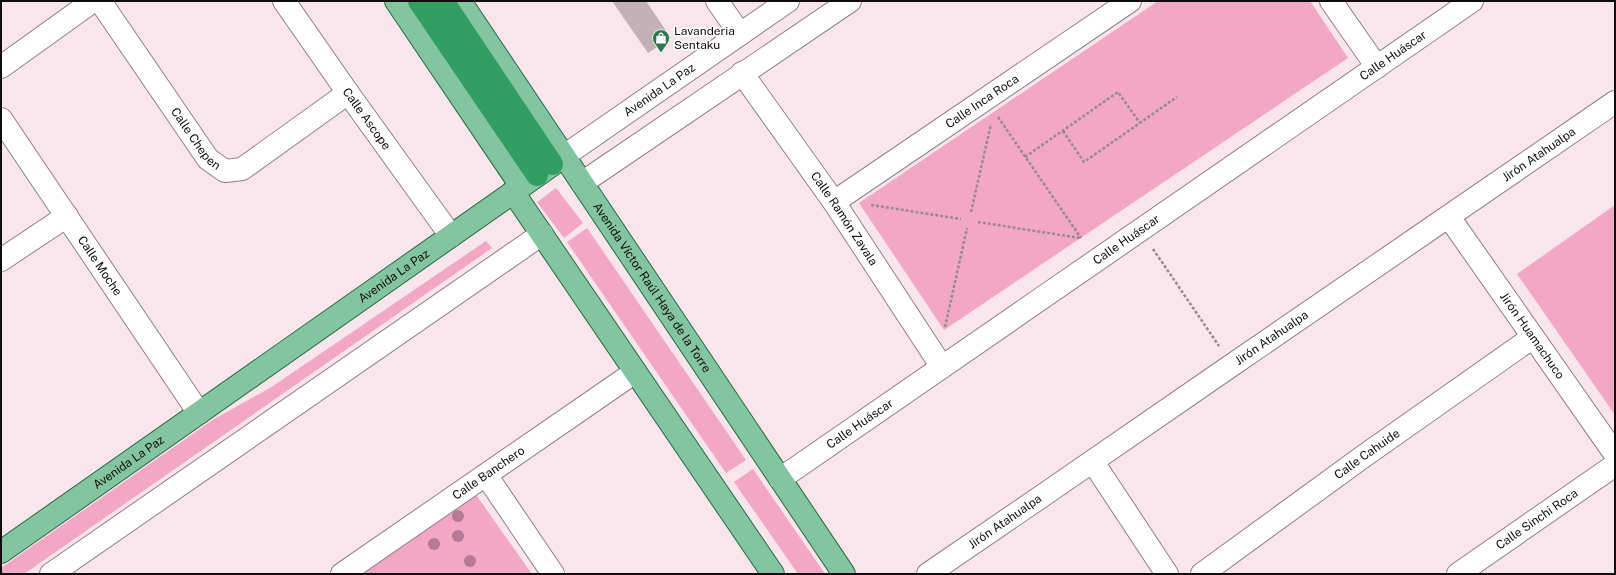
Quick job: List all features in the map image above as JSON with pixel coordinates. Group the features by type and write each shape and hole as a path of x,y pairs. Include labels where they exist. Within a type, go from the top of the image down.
{"highway":[{"path":"419,1 537,174"},
{"path":"444,1 537,174"}],"main road":[{"name":"Avenida Víctor Raúl Haya de la Torre","path":"396,1 537,174 582,183 844,574"},
{"name":"Avenida Víctor Raúl Haya de la Torre","path":"460,1 537,174 542,234 773,574"},
{"name":"Avenida La Paz","path":"1,552 537,174"}],"street":[{"path":"1,67 93,1"},
{"name":"Calle Chepen","path":"100,1 208,159 225,171 242,169 348,93"},
{"name":"Calle Ascope","path":"284,1 451,236"},
{"path":"717,1 740,34"},
{"name":"Avenida La Paz","path":"537,174 788,1"},
{"path":"582,183 850,1"},
{"name":"Calle Inca Roca","path":"834,202 1130,1"},
{"path":"1331,1 1377,67"},
{"name":"Calle Huáscar","path":"780,479 1472,1"},
{"name":"Calle Ramón Zavala","path":"742,74 834,202 942,367"},
{"name":"Jirón Atahualpa","path":"928,574 1615,102"},
{"name":"Calle Moche","path":"1,119 199,413"},
{"path":"1,260 66,216"},
{"name":"Jirón Huamachuco","path":"1449,217 1615,454"},
{"path":"51,574 542,234"},
{"name":"Calle Cahuide","path":"1202,574 1364,456 1533,337"},
{"name":"Calle Banchero","path":"342,574 636,372"},
{"path":"1093,462 1167,574"},
{"name":"Calle Sinchi Roca","path":"1458,574 1615,465"},
{"path":"486,475 553,574"}],"path":[{"path":"1025,157 1118,92 1140,123"},
{"path":"1063,130 1084,162 1177,97"},
{"path":"978,222 1081,238 994,112"},
{"path":"971,212 992,120"},
{"path":"867,204 961,219"},
{"path":"944,330 967,228"},
{"path":"1140,230 1232,364"}],"shaded area":[{"path":"1158,1 1310,1 1348,58 944,330 859,203"},
{"path":"556,188 583,223 564,238 537,202"},
{"path":"1615,205 1615,415 1517,274"},
{"path":"587,228 746,460 726,473 567,242"},
{"path":"486,241 492,248 24,574 1,574 1,568 214,419 270,388"},
{"path":"753,469 825,574 798,574 734,482"},
{"path":"474,492 532,574 355,574"}],"building":[{"path":"612,1 646,1 671,38 648,53"}],"place":[{"name":"Lavanderia Sentaku","path":"661,53"}]}
